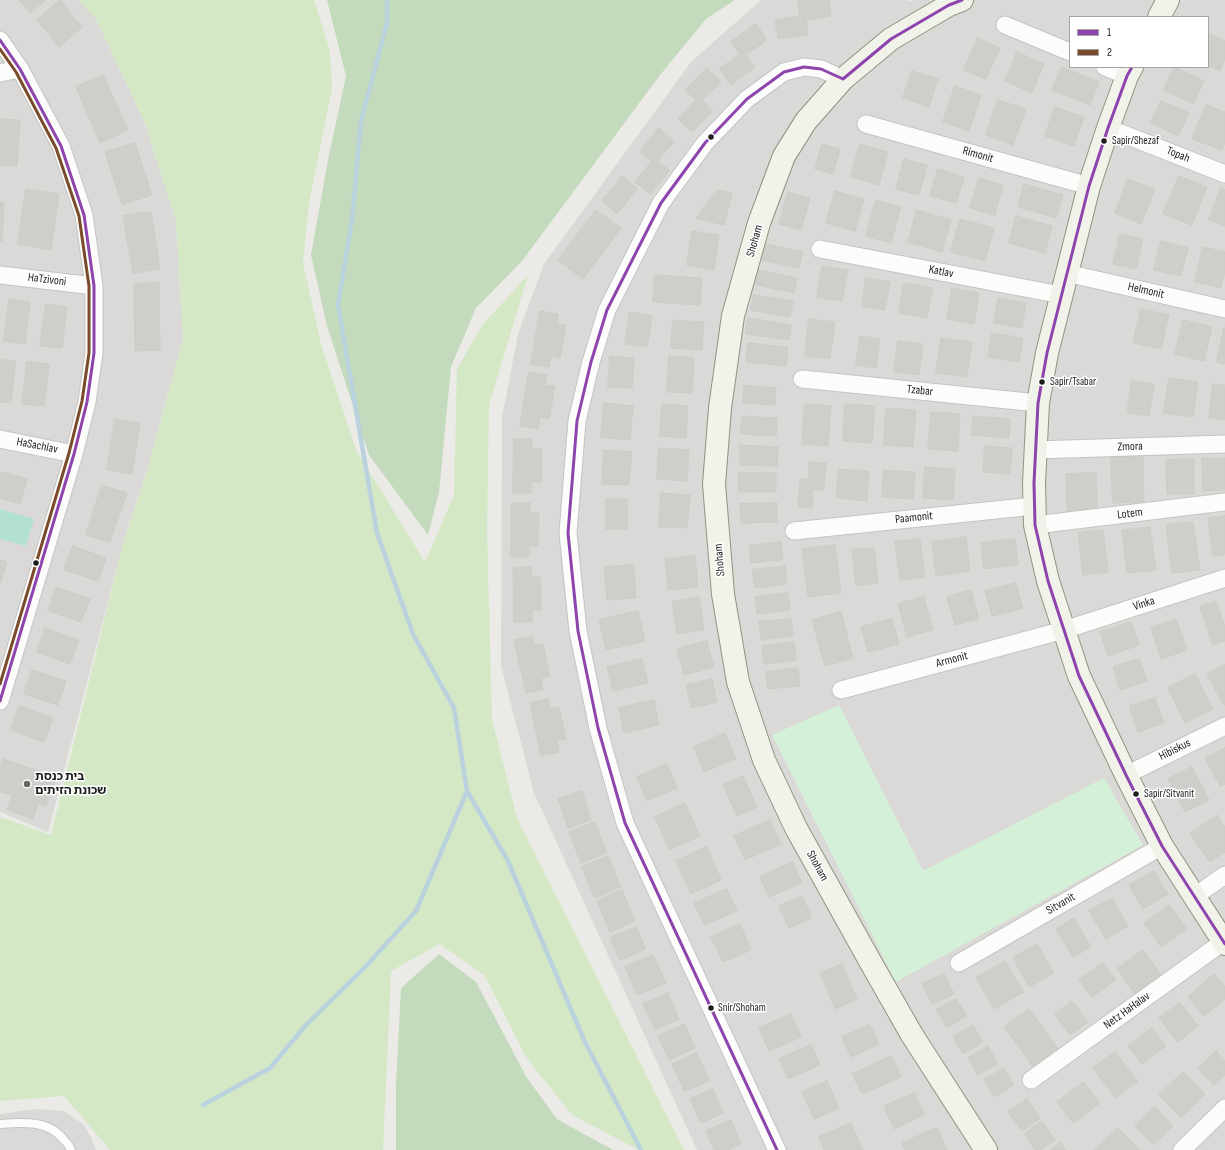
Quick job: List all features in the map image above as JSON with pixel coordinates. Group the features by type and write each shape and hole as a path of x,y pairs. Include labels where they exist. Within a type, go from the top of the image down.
{"street":[{"name":"Shoham","path":"962,0 949,5 891,38 843,79 806,121 784,156 759,224 733,316 720,408 714,484 723,594 738,682 764,760 796,828 912,1035 986,1150"},
{"path":"1160,16 1168,0"},
{"path":"1005,25 1069,52"},
{"path":"0,40 20,69 61,146 84,215 94,286 94,353 88,402 74,454 0,701"},
{"path":"777,1150 625,823 598,728 578,631 568,533 577,421 591,362 606,310 661,203 705,143 747,99 784,72 804,66 821,69 843,79"},
{"path":"1110,68 1129,72 1108,128 1089,186 1047,353 1038,403 1035,450 1034,516 1048,581 1079,676 1162,846 1224,943"},
{"path":"0,72 20,69"},
{"name":"Rimonit","path":"866,124 1089,186"},
{"name":"Topah","path":"1108,128 1225,174"},
{"name":"Katlav","path":"820,249 1061,295"},
{"name":"Helmonit","path":"1066,273 1225,309"},
{"name":"HaTzivoni","path":"0,275 94,286"},
{"name":"Tzabar","path":"802,379 1038,403"},
{"name":"HaSachlav","path":"0,439 74,454"},
{"name":"Zmora","path":"1035,450 1225,444"},
{"name":"Lotem","path":"1034,516 1225,502"},
{"name":"Paamonit","path":"794,530 1034,516"},
{"name":"Vinka","path":"1064,630 1225,578"},
{"name":"Armonit","path":"841,690 1064,630"},
{"name":"Hibiskus","path":"1126,775 1225,726"},
{"name":"Sitvanit","path":"959,963 1162,846"},
{"path":"1195,896 1225,875"},
{"name":"Netz HaHalav","path":"1031,1080 1224,943"},
{"path":"1182,1150 1225,1108"}],"lane":[{"path":"0,1124 16,1122 35,1123 48,1127 61,1135 71,1150"}],"shaded area":[{"path":"0,0 79,0 96,19 145,123 176,221 183,339 149,464 123,544 48,832 0,812"},
{"path":"761,0 1225,0 1225,1150 697,1150 534,793 501,666 502,418 518,334 544,264 691,62"},
{"path":"34,1109 64,1111 83,1124 91,1137 96,1150 0,1150 0,1114"}],"green space":[{"path":"79,0 314,0 330,51 332,89 309,203 303,263 321,344 356,450 425,562 454,495 457,369 483,324 528,275 489,405 487,531 492,720 517,818 684,1150 639,1150 572,1115 526,1057 485,976 440,944 391,971 383,1150 110,1150 64,1096 0,1101 0,817 51,835 123,544 149,464 183,339 176,221 145,123 96,19"},
{"path":"327,0 735,0 706,19 660,75 522,261 476,308 451,367 439,492 428,535 369,455 327,326 311,255 328,160 346,76"},
{"path":"0,509 34,519 26,546 0,539"},
{"path":"839,705 923,871 1104,778 1143,845 896,982 772,735"},
{"path":"439,954 476,982 527,1078 557,1119 613,1150 396,1150 396,1084 401,988"}],"building":[{"path":"19,0 45,0 31,13"},
{"path":"60,0 82,27 59,47 37,20"},
{"path":"829,0 831,16 806,20 808,35 778,39 775,20 800,16 798,1"},
{"path":"756,24 767,40 746,55 755,67 731,85 719,69 740,54 731,42"},
{"path":"1209,33 1225,41 1225,59 1220,71 1209,66"},
{"path":"978,38 1000,48 986,79 964,70"},
{"path":"1017,52 1044,64 1032,93 1005,81"},
{"path":"1062,67 1099,82 1090,105 1052,90"},
{"path":"707,68 721,82 702,100 713,111 692,132 678,119 696,100 685,90"},
{"path":"1174,68 1204,81 1193,104 1164,90"},
{"path":"912,71 938,79 929,107 903,98"},
{"path":"103,75 128,130 100,143 76,87"},
{"path":"955,86 981,95 969,131 943,122"},
{"path":"998,100 1026,109 1013,145 986,135"},
{"path":"1161,101 1189,113 1178,136 1151,123"},
{"path":"1206,105 1225,112 1225,142 1222,150 1192,139"},
{"path":"1055,107 1084,117 1074,146 1045,136"},
{"path":"0,119 20,120 17,166 0,165"},
{"path":"659,128 674,141 658,161 670,170 651,194 635,182 652,161 640,152"},
{"path":"135,143 152,195 122,205 105,152"},
{"path":"822,144 840,149 833,174 815,169"},
{"path":"860,144 888,152 879,185 851,177"},
{"path":"904,159 927,165 919,195 896,189"},
{"path":"938,169 964,177 956,203 930,196"},
{"path":"622,176 637,189 617,214 602,201"},
{"path":"1179,176 1207,187 1192,225 1163,214"},
{"path":"979,178 1003,185 995,215 970,208"},
{"path":"1128,179 1155,189 1141,224 1115,213"},
{"path":"1024,184 1063,195 1056,218 1018,207"},
{"path":"1221,188 1225,190 1225,226 1209,220"},
{"path":"26,189 59,194 51,250 18,244"},
{"path":"717,190 732,193 724,225 696,218"},
{"path":"835,191 864,199 855,231 826,223"},
{"path":"788,192 810,198 801,230 779,224"},
{"path":"876,200 901,207 891,243 866,236"},
{"path":"0,202 4,203 2,241 0,241"},
{"path":"596,210 621,228 583,279 558,260"},
{"path":"917,210 951,220 942,252 908,242"},
{"path":"151,212 160,269 133,273 123,216"},
{"path":"1016,216 1052,226 1045,253 1009,243"},
{"path":"960,219 994,228 985,261 951,252"},
{"path":"692,231 719,235 714,270 687,265"},
{"path":"1120,234 1143,239 1136,269 1113,264"},
{"path":"1161,241 1188,248 1181,276 1154,270"},
{"path":"766,244 803,252 799,268 762,260"},
{"path":"1203,247 1225,252 1225,272 1221,288 1195,282"},
{"path":"822,266 848,270 842,301 817,297"},
{"path":"759,270 797,278 794,293 756,285"},
{"path":"655,275 702,278 700,305 653,302"},
{"path":"866,278 890,282 885,310 862,306"},
{"path":"159,283 160,350 135,351 134,284"},
{"path":"904,283 933,288 927,318 899,313"},
{"path":"952,288 979,293 974,324 947,319"},
{"path":"754,295 793,301 790,317 751,310"},
{"path":"998,298 1026,303 1022,328 994,323"},
{"path":"9,299 30,302 25,344 4,341"},
{"path":"46,304 67,307 62,348 40,346"},
{"path":"1141,309 1169,315 1161,349 1133,343"},
{"path":"540,311 558,314 556,324 566,325 560,358 551,356 549,367 531,364"},
{"path":"630,312 652,316 647,347 625,344"},
{"path":"748,318 791,325 789,340 746,334"},
{"path":"809,319 835,322 830,359 805,356"},
{"path":"673,320 704,322 702,350 671,348"},
{"path":"1183,320 1212,327 1204,361 1175,354"},
{"path":"1225,328 1225,364 1217,362"},
{"path":"992,333 1023,338 1019,362 988,357"},
{"path":"860,336 880,339 876,368 856,365"},
{"path":"941,338 972,342 967,377 936,373"},
{"path":"898,341 923,344 919,375 894,372"},
{"path":"748,343 788,347 786,366 746,362"},
{"path":"610,356 634,358 632,388 608,387"},
{"path":"669,356 694,358 692,393 667,392"},
{"path":"0,359 16,361 11,403 0,402"},
{"path":"27,362 49,364 44,406 22,404"},
{"path":"529,372 547,375 545,385 555,386 549,419 540,417 538,429 520,426"},
{"path":"1169,378 1198,382 1193,417 1164,413"},
{"path":"1132,381 1154,384 1149,416 1127,413"},
{"path":"1213,384 1225,385 1225,420 1209,418"},
{"path":"744,385 776,388 775,405 743,403"},
{"path":"604,403 633,406 630,440 601,437"},
{"path":"662,404 688,406 686,438 660,436"},
{"path":"805,404 831,406 828,446 802,444"},
{"path":"845,404 875,406 872,443 843,441"},
{"path":"886,408 916,410 913,447 884,445"},
{"path":"931,412 960,414 958,451 928,449"},
{"path":"742,416 777,418 776,436 741,434"},
{"path":"973,416 1010,419 1009,438 972,435"},
{"path":"115,419 140,423 132,474 107,470"},
{"path":"514,439 532,439 532,449 542,449 541,482 531,482 531,493 513,493"},
{"path":"740,445 778,447 777,466 740,465"},
{"path":"985,446 1012,448 1010,474 983,472"},
{"path":"659,448 689,450 687,481 657,479"},
{"path":"604,450 632,452 629,485 602,484"},
{"path":"1111,456 1143,456 1144,502 1113,503"},
{"path":"1202,458 1225,458 1225,490 1203,491"},
{"path":"1194,459 1194,494 1167,494 1166,460"},
{"path":"809,462 826,463 824,490 813,489 812,508 798,507 800,479 808,479"},
{"path":"925,467 955,469 953,500 923,498"},
{"path":"838,469 869,471 867,501 837,498"},
{"path":"884,470 915,472 913,499 882,497"},
{"path":"2,472 27,479 20,504 0,498 0,479"},
{"path":"739,473 776,473 776,492 739,492"},
{"path":"1096,473 1097,511 1067,512 1066,474"},
{"path":"102,485 127,493 110,542 86,535"},
{"path":"661,493 690,495 687,528 659,527"},
{"path":"606,499 627,499 627,529 606,529"},
{"path":"512,503 530,503 530,513 539,513 538,546 529,546 529,557 511,557"},
{"path":"777,503 777,522 741,523 740,504"},
{"path":"1225,516 1225,554 1213,556 1208,518"},
{"path":"1193,522 1200,570 1172,573 1166,525"},
{"path":"1150,527 1156,570 1127,573 1122,531"},
{"path":"1103,530 1108,572 1083,575 1078,533"},
{"path":"966,537 970,571 936,576 932,542"},
{"path":"920,539 925,577 900,580 895,542"},
{"path":"1015,539 1018,565 984,569 981,543"},
{"path":"781,542 783,560 751,563 749,546"},
{"path":"835,545 841,593 808,597 802,549"},
{"path":"73,546 106,558 98,581 64,570"},
{"path":"874,548 878,583 856,586 852,550"},
{"path":"695,556 698,587 668,590 665,559"},
{"path":"0,560 7,562 0,584"},
{"path":"634,565 636,598 607,600 604,567"},
{"path":"785,566 787,584 755,588 752,570"},
{"path":"531,567 531,577 540,577 541,610 532,610 532,622 514,622 513,568"},
{"path":"1016,583 1023,608 992,616 985,591"},
{"path":"56,587 90,599 81,622 48,611"},
{"path":"971,590 979,619 955,625 947,597"},
{"path":"788,593 790,610 757,614 755,597"},
{"path":"699,597 704,630 677,634 672,602"},
{"path":"924,597 933,630 907,637 898,604"},
{"path":"1216,601 1225,627 1225,641 1213,645 1200,607"},
{"path":"638,611 645,641 606,650 599,620"},
{"path":"841,612 853,658 825,666 812,620"},
{"path":"791,619 793,636 761,640 759,622"},
{"path":"892,619 899,644 868,652 861,627"},
{"path":"1176,619 1187,650 1161,659 1151,628"},
{"path":"1131,622 1139,645 1108,656 1100,632"},
{"path":"45,628 79,640 70,664 37,652"},
{"path":"532,637 534,646 543,644 550,676 541,678 543,690 526,693 514,640"},
{"path":"707,641 714,667 684,675 677,649"},
{"path":"794,642 796,660 764,664 762,646"},
{"path":"642,659 648,683 613,691 607,667"},
{"path":"1139,659 1147,681 1120,690 1113,667"},
{"path":"1225,665 1225,705 1224,706 1207,674"},
{"path":"798,668 800,686 768,689 766,672"},
{"path":"32,670 66,681 58,705 24,694"},
{"path":"1195,674 1213,709 1185,723 1168,688"},
{"path":"712,679 717,702 691,708 686,685"},
{"path":"1155,698 1164,723 1138,732 1129,706"},
{"path":"548,699 550,709 559,707 566,739 557,741 559,752 541,756 530,703"},
{"path":"654,700 659,725 624,733 619,708"},
{"path":"19,706 53,718 44,742 11,730"},
{"path":"725,733 736,759 704,772 694,747"},
{"path":"1225,748 1225,784 1220,786 1205,758"},
{"name":"בית כנסת שכונת הזיתים","path":"3,759 56,777 46,806 38,803 33,819 7,810 12,795 0,792 0,769"},
{"path":"667,764 677,788 647,801 637,777"},
{"path":"1192,767 1209,800 1185,812 1168,779"},
{"path":"743,776 757,807 737,816 723,785"},
{"path":"582,791 591,820 568,828 558,799"},
{"path":"685,803 700,836 669,850 655,817"},
{"path":"1217,815 1225,827 1225,852 1210,862 1190,834"},
{"path":"770,820 781,844 745,860 734,836"},
{"path":"595,822 607,853 581,863 569,832"},
{"path":"707,847 721,880 691,894 676,861"},
{"path":"608,856 621,887 595,898 582,867"},
{"path":"793,862 802,883 769,897 760,877"},
{"path":"1154,871 1168,894 1143,909 1129,885"},
{"path":"727,889 737,911 704,925 694,903"},
{"path":"622,890 635,921 610,932 597,901"},
{"path":"802,896 812,918 789,928 779,906"},
{"path":"1112,898 1128,926 1106,939 1089,911"},
{"path":"1169,905 1187,929 1161,947 1144,923"},
{"path":"1074,918 1091,947 1073,957 1056,929"},
{"path":"740,924 751,950 723,962 711,937"},
{"path":"636,927 646,949 620,960 610,938"},
{"path":"1037,944 1054,973 1029,987 1013,958"},
{"path":"1143,950 1162,976 1136,995 1117,969"},
{"path":"653,955 666,983 637,995 625,967"},
{"path":"1005,961 1024,992 994,1009 976,978"},
{"path":"1103,963 1116,980 1092,997 1079,980"},
{"path":"842,964 857,999 835,1009 820,973"},
{"path":"944,974 954,994 932,1004 922,984"},
{"path":"1214,974 1225,987 1225,999 1204,1016 1188,997"},
{"path":"668,993 679,1019 655,1030 643,1004"},
{"path":"956,999 967,1016 947,1028 936,1010"},
{"path":"1072,1001 1088,1022 1070,1035 1055,1014"},
{"path":"1180,1003 1198,1026 1178,1042 1159,1018"},
{"path":"1029,1009 1058,1049 1033,1067 1004,1027"},
{"path":"791,1014 801,1037 769,1051 759,1028"},
{"path":"685,1024 695,1048 669,1060 658,1036"},
{"path":"870,1025 879,1044 851,1057 842,1037"},
{"path":"973,1025 983,1042 963,1054 953,1037"},
{"path":"1152,1028 1166,1046 1142,1064 1128,1046"},
{"path":"811,1045 820,1065 788,1079 779,1059"},
{"path":"988,1046 998,1064 978,1075 968,1058"},
{"path":"1216,1051 1225,1061 1225,1075 1214,1085 1198,1069"},
{"path":"1115,1052 1138,1081 1116,1098 1093,1068"},
{"path":"697,1053 709,1081 684,1091 672,1064"},
{"path":"892,1056 901,1077 862,1094 852,1074"},
{"path":"1004,1068 1014,1085 994,1097 984,1080"},
{"path":"1183,1072 1205,1094 1181,1118 1159,1095"},
{"path":"827,1081 839,1108 814,1119 802,1092"},
{"path":"1084,1082 1100,1103 1073,1123 1057,1102"},
{"path":"713,1089 723,1113 701,1123 690,1099"},
{"path":"915,1093 924,1115 894,1129 884,1106"},
{"path":"1027,1099 1040,1118 1022,1131 1008,1112"},
{"path":"1155,1107 1173,1126 1153,1145 1135,1126"},
{"path":"731,1120 741,1144 728,1150 714,1150 706,1131"},
{"path":"1042,1121 1055,1140 1041,1150 1035,1150 1024,1134"},
{"path":"851,1123 863,1150 824,1150 819,1137"},
{"path":"937,1128 947,1150 905,1150 902,1143"},
{"path":"1118,1128 1140,1150 1095,1150"},
{"path":"1060,1142 1066,1150 1050,1150"}],"waterway":[{"path":"387,0 387,23 361,121 352,220 338,305 377,533 413,634 454,708 467,791 508,861 584,1040 641,1150"},
{"path":"203,1105 270,1068 306,1025 365,967 416,911 467,791"}],"transit line":[{"name":"1","path":"843,79 891,39 949,5 962,0"},
{"name":"1","path":"0,40 20,69 61,146 84,215 94,286 94,353 87,402 74,454 0,701"},
{"name":"2","path":"0,49 16,72 56,148 79,216 89,286 89,353 82,401 69,453 0,684"},
{"name":"1","path":"777,1150 625,823 598,728 578,631 568,533 577,421 591,362 607,310 661,203 705,143 747,99 784,72 804,67 821,69 843,79"},
{"name":"1","path":"1131,68 1127,76 1108,128 1089,186 1047,353 1038,403 1034,483 1035,525 1048,581 1079,676 1162,846 1225,944"}],"place":[{"name":"Sapir/Shezaf","path":"1104,141"},
{"name":"Sapir/Tsabar","path":"1042,382"},
{"name":"בית כנסת שכונת הזיתים","path":"27,784"},
{"name":"Sapir/Sitvanit","path":"1136,794"},
{"name":"Snir/Shoham","path":"711,1008"}]}
